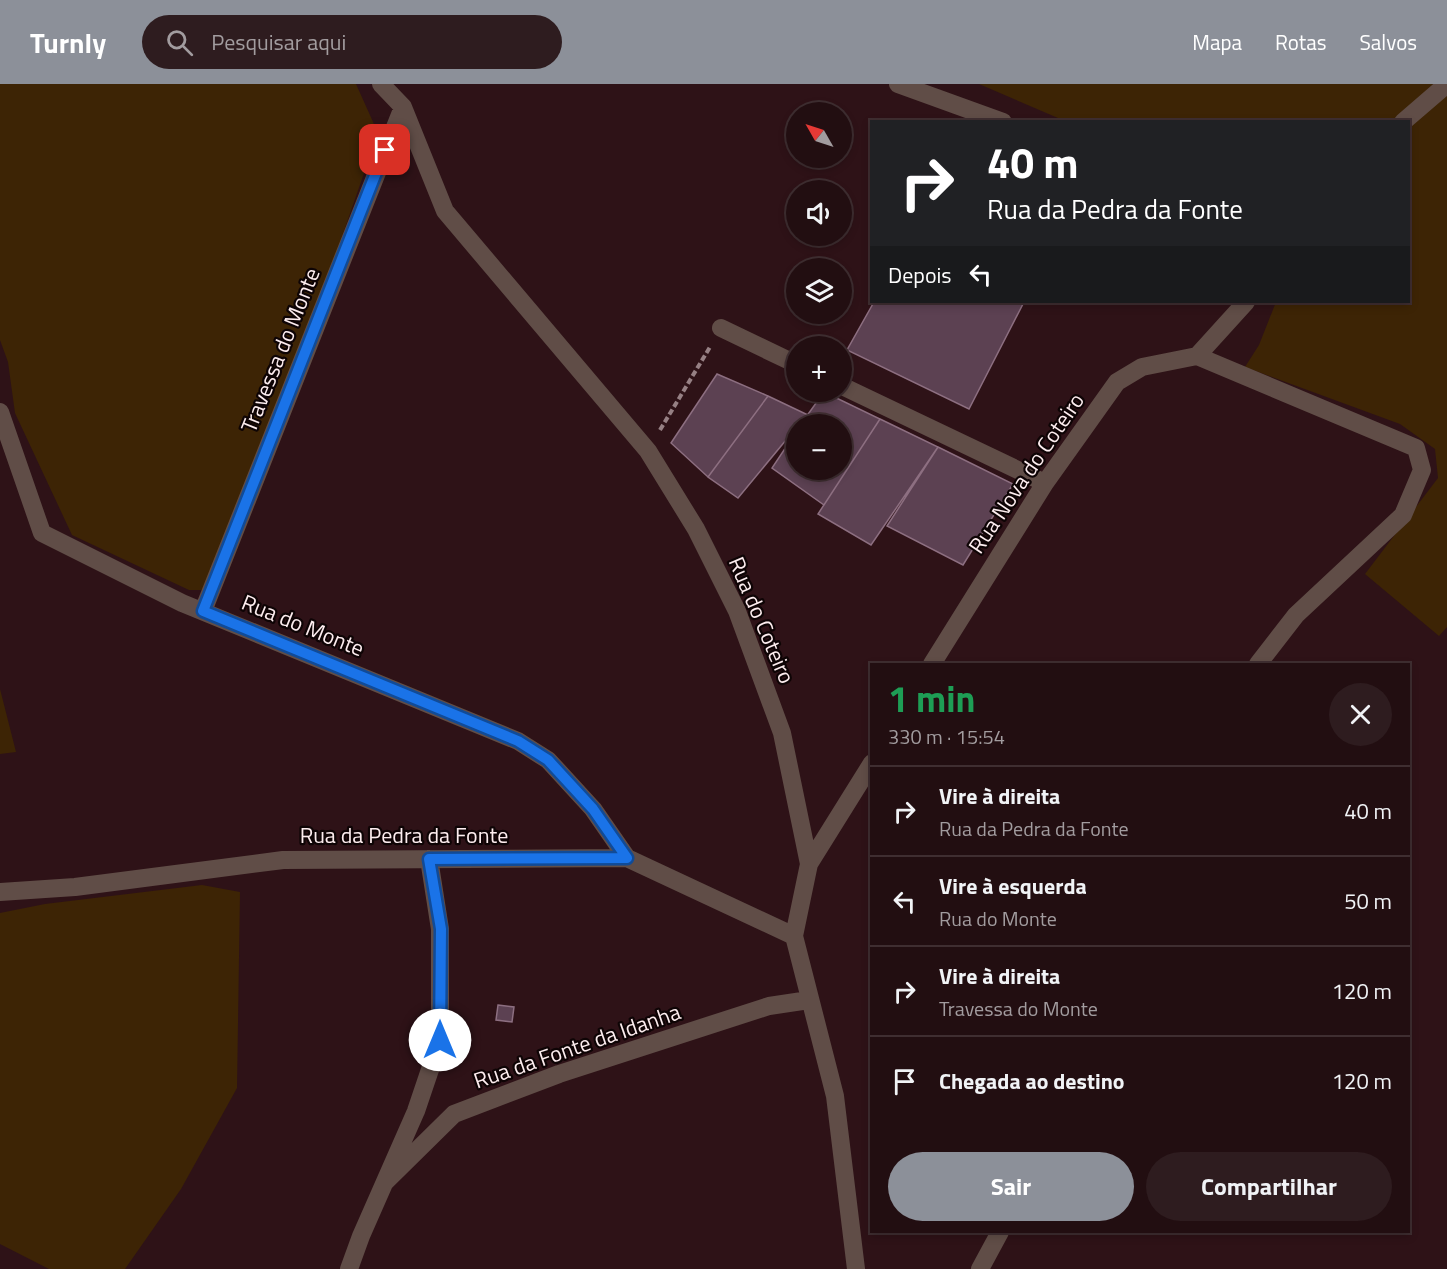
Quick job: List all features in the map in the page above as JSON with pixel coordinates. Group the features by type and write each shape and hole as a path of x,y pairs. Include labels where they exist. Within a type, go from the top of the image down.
{"street":[{"name":"Rua do Coteiro","path":"381,84 403,106 445,211 648,451 696,529 737,611 782,733 809,864 794,936 835,1095 856,1269"},
{"path":"898,84 997,120"},
{"path":"1405,120 1447,84"},
{"name":"Travessa do Monte","path":"203,611 403,106"},
{"path":"1245,303 1197,356 1416,448 1422,470 1403,515 1296,615 1259,663"},
{"path":"721,328 786,359"},
{"name":"Rua Nova do Coteiro","path":"933,663 1045,483 1117,382 1142,367 1197,356"},
{"path":"852,391 1045,483"},
{"name":"Rua do Monte","path":"0,412 42,533 182,603 518,741 548,760 593,809 627,858"},
{"path":"809,864 870,766"},
{"name":"Rua da Pedra da Fonte","path":"0,892 75,887 283,860 627,858 794,936"},
{"path":"349,1269 416,1111 440,1040 441,929 429,859"},
{"name":"Rua da Fonte da Idanha","path":"385,1182 454,1114 559,1074 747,1013 770,1006 809,1000"},
{"path":"980,1269 999,1233"}],"path":[{"path":"648,451 721,328"}],"shaded area":[{"path":"0,84 356,84 378,133 219,590 189,590 72,535 15,413 8,362 0,340"},
{"path":"979,84 1447,84 1447,627 1439,636 1365,574 1438,478 1435,449 1400,424 1245,367 1259,345 1276,303 1410,303 1410,120 1063,120"},
{"path":"0,689 16,752 0,754"},
{"path":"202,885 240,892 237,1088 181,1189 125,1269 49,1269 0,1244 0,913 45,904"}],"building":[{"path":"873,303 1023,303 969,409 852,352 852,341"},
{"path":"717,374 768,396 708,477 671,443"},
{"path":"768,396 806,414 786,414 786,440 738,498 708,477"},
{"path":"817,402 845,402 880,419 852,462 852,414 808,414"},
{"path":"880,419 938,447 871,545 818,514 840,480 852,480 852,462"},
{"path":"786,447 786,478 772,468"},
{"path":"938,447 1013,484 963,565 887,526"},
{"path":"789,480 840,480 824,505"},
{"path":"498,1005 514,1007 512,1022 496,1020"}],"route":[{"path":"385,150 203,611 518,741 548,760 593,809 627,858 429,859 441,929 440,1040"}]}
